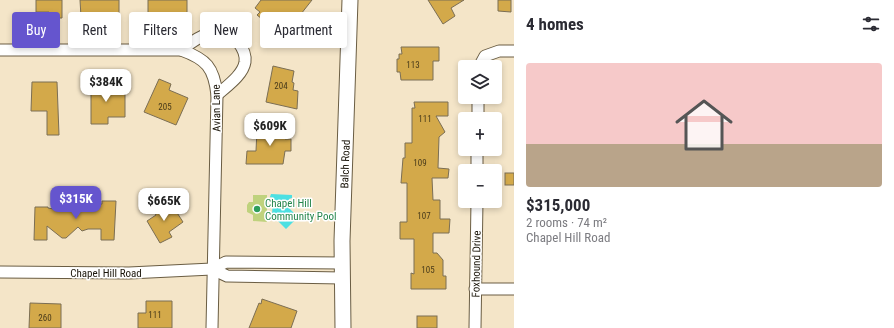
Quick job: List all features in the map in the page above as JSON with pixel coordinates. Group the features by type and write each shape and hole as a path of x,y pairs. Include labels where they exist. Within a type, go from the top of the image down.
{"street":[{"name":"Balch Road","path":"343,328 342,263 350,0"},
{"path":"181,50 200,36 218,32 232,35 243,48 245,62 237,76 217,95"},
{"name":"Avian Lane","path":"0,50 181,50 197,56 208,65 215,77 217,95 212,269 212,328"},
{"path":"483,60 485,56 499,51 514,51"},
{"name":"Foxhound Drive","path":"475,328 477,208"},
{"name":"Chapel Hill Road","path":"0,272 129,273 212,269 226,262 342,263"},
{"name":"Chapel Hill Road","path":"212,269 227,276 342,278"},
{"path":"475,289 514,290"}],"green space":[{"name":"Chapel Hill Community Pool","path":"253,195 267,195 267,222 253,221 253,215 247,212 247,205 249,202 253,202"}],"water":[{"path":"271,194 292,195 292,198 289,199 289,208 298,217 286,229 272,215 273,198 270,197"}],"building":[{"path":"36,0 62,0 62,18 60,18 60,12 36,12"},
{"path":"80,0 119,0 119,12 81,12"},
{"path":"148,0 187,0 187,12 148,12"},
{"path":"261,0 312,0 303,12 260,12 255,8"},
{"path":"428,0 464,0 451,8 455,16 443,24"},
{"path":"498,0 511,0 511,12 498,11"},
{"path":"401,47 439,47 439,61 433,61 433,80 401,80 400,72 397,72 397,59 399,59 399,54 402,54"},
{"path":"273,66 294,71 292,82 294,83 293,90 298,91 297,109 266,102"},
{"path":"159,79 171,84 169,90 188,98 176,125 144,112"},
{"path":"91,81 105,81 105,88 125,88 125,117 108,117 108,124 91,124"},
{"path":"32,82 57,82 59,135 47,135 47,111 31,111"},
{"path":"414,102 448,102 448,116 436,116 445,132 439,137 438,168 449,169 448,178 432,178 433,200 440,200 440,219 450,219 449,233 433,233 433,253 437,253 443,260 443,276 446,276 446,289 411,289 411,273 414,274 414,239 400,239 400,222 407,222 407,183 401,183 403,158 405,158 405,143 412,143 412,108 415,108"},
{"path":"257,129 285,129 285,139 291,139 291,151 285,151 283,164 246,164 247,151 256,151"},
{"path":"505,173 514,173 514,185 505,185"},
{"path":"102,201 116,201 114,240 101,240 101,229 88,229 82,231 78,227 66,238 62,238 47,226 47,240 34,240 35,207 48,207 59,210 80,209 80,205 102,204"},
{"path":"163,203 167,208 172,205 183,222 169,232 172,237 160,243 147,221 156,215 153,209"},
{"path":"262,299 297,311 291,328 249,328"},
{"path":"146,301 172,301 172,328 138,328 138,313 146,313"},
{"path":"30,303 61,304 61,328 29,328"},
{"path":"417,316 437,316 437,328 417,328"}],"place":[{"name":"Chapel Hill Community Pool","path":"257,209"}]}
